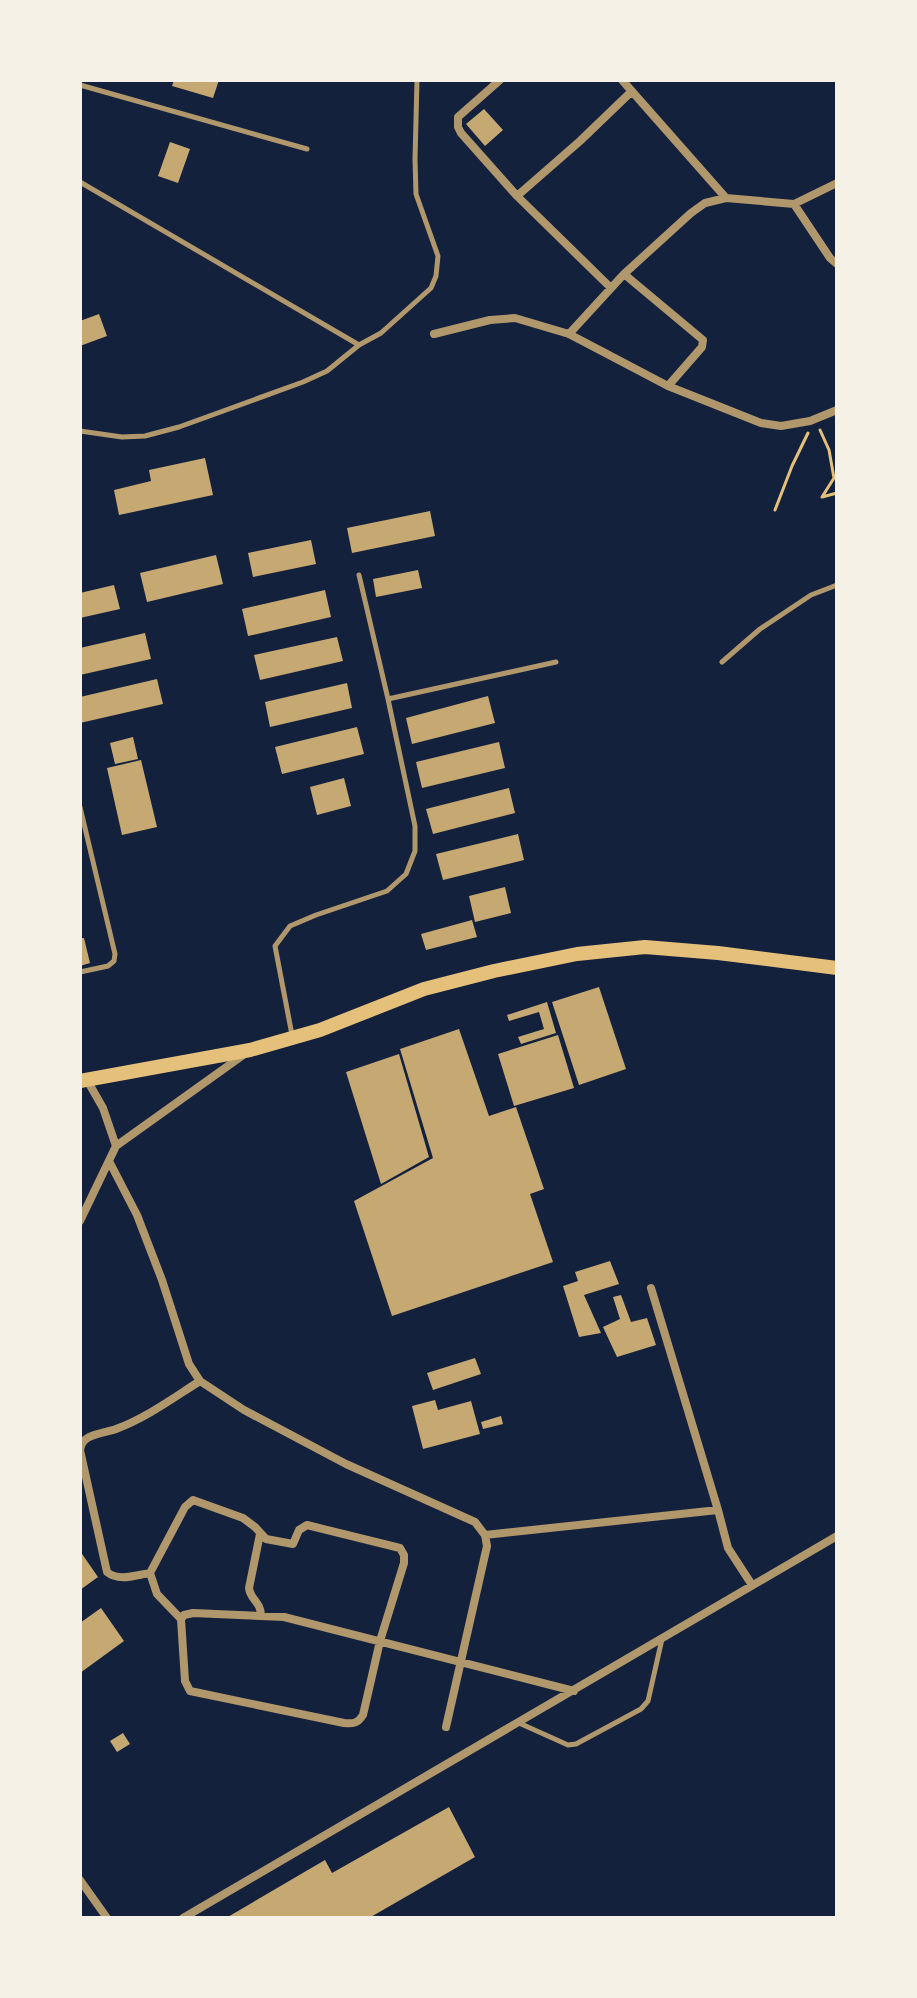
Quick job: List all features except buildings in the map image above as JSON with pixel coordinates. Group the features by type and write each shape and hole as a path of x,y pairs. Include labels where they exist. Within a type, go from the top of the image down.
{"main road":[{"path":"84,1080 250,1050 293,1039 424,989 577,954 645,947 837,968"}],"street":[{"path":"500,80 458,117 458,127 517,196 611,288"},
{"path":"622,80 726,198"},
{"path":"517,196 632,91"},
{"path":"569,334 624,274 705,203 726,198 794,204 837,183"},
{"path":"794,204 837,264"},
{"path":"624,274 703,340 702,347 668,386"},
{"path":"434,334 502,317 515,318 569,334 668,386 761,423 781,426 815,419 837,410"},
{"path":"80,1221 116,1146 250,1050"},
{"path":"84,1080 103,1108 116,1146"},
{"path":"109,1161 137,1215 189,1364 200,1381 244,1410 346,1464 475,1522 485,1535 487,1546 446,1727"},
{"path":"651,1288 728,1548 752,1585"},
{"path":"150,1573 124,1578 107,1572 81,1444 85,1438 140,1418 200,1381"},
{"path":"193,1500 243,1518 266,1539 293,1544 299,1530 307,1525 400,1548 404,1563 359,1722 352,1724 190,1691 185,1681 181,1619 157,1594 150,1573 185,1507 193,1500"},
{"path":"485,1535 718,1510"},
{"path":"260,1534 249,1588 250,1594 258,1602 261,1616"},
{"path":"183,1918 837,1536"},
{"path":"181,1619 193,1613 284,1617 574,1691"},
{"path":"80,1880 107,1918"}],"lane":[{"path":"80,431 122,437 145,436 179,427 303,382 327,371 359,345 381,333 431,288 438,256 416,194 417,80"},
{"path":"80,85 307,149"},
{"path":"80,182 359,345"},
{"path":"293,1039 275,946 290,926 387,891 406,874 415,851 415,826 359,575"},
{"path":"722,662 760,629 798,603 837,585"},
{"path":"388,699 556,662"},
{"path":"80,807 115,954 114,961 108,966 80,972"},
{"path":"518,1723 568,1745 576,1744 641,1709 648,1701 662,1639"}],"path":[{"path":"815,419 829,450 834,478 822,497 837,493"},
{"path":"775,510 815,419"}]}
